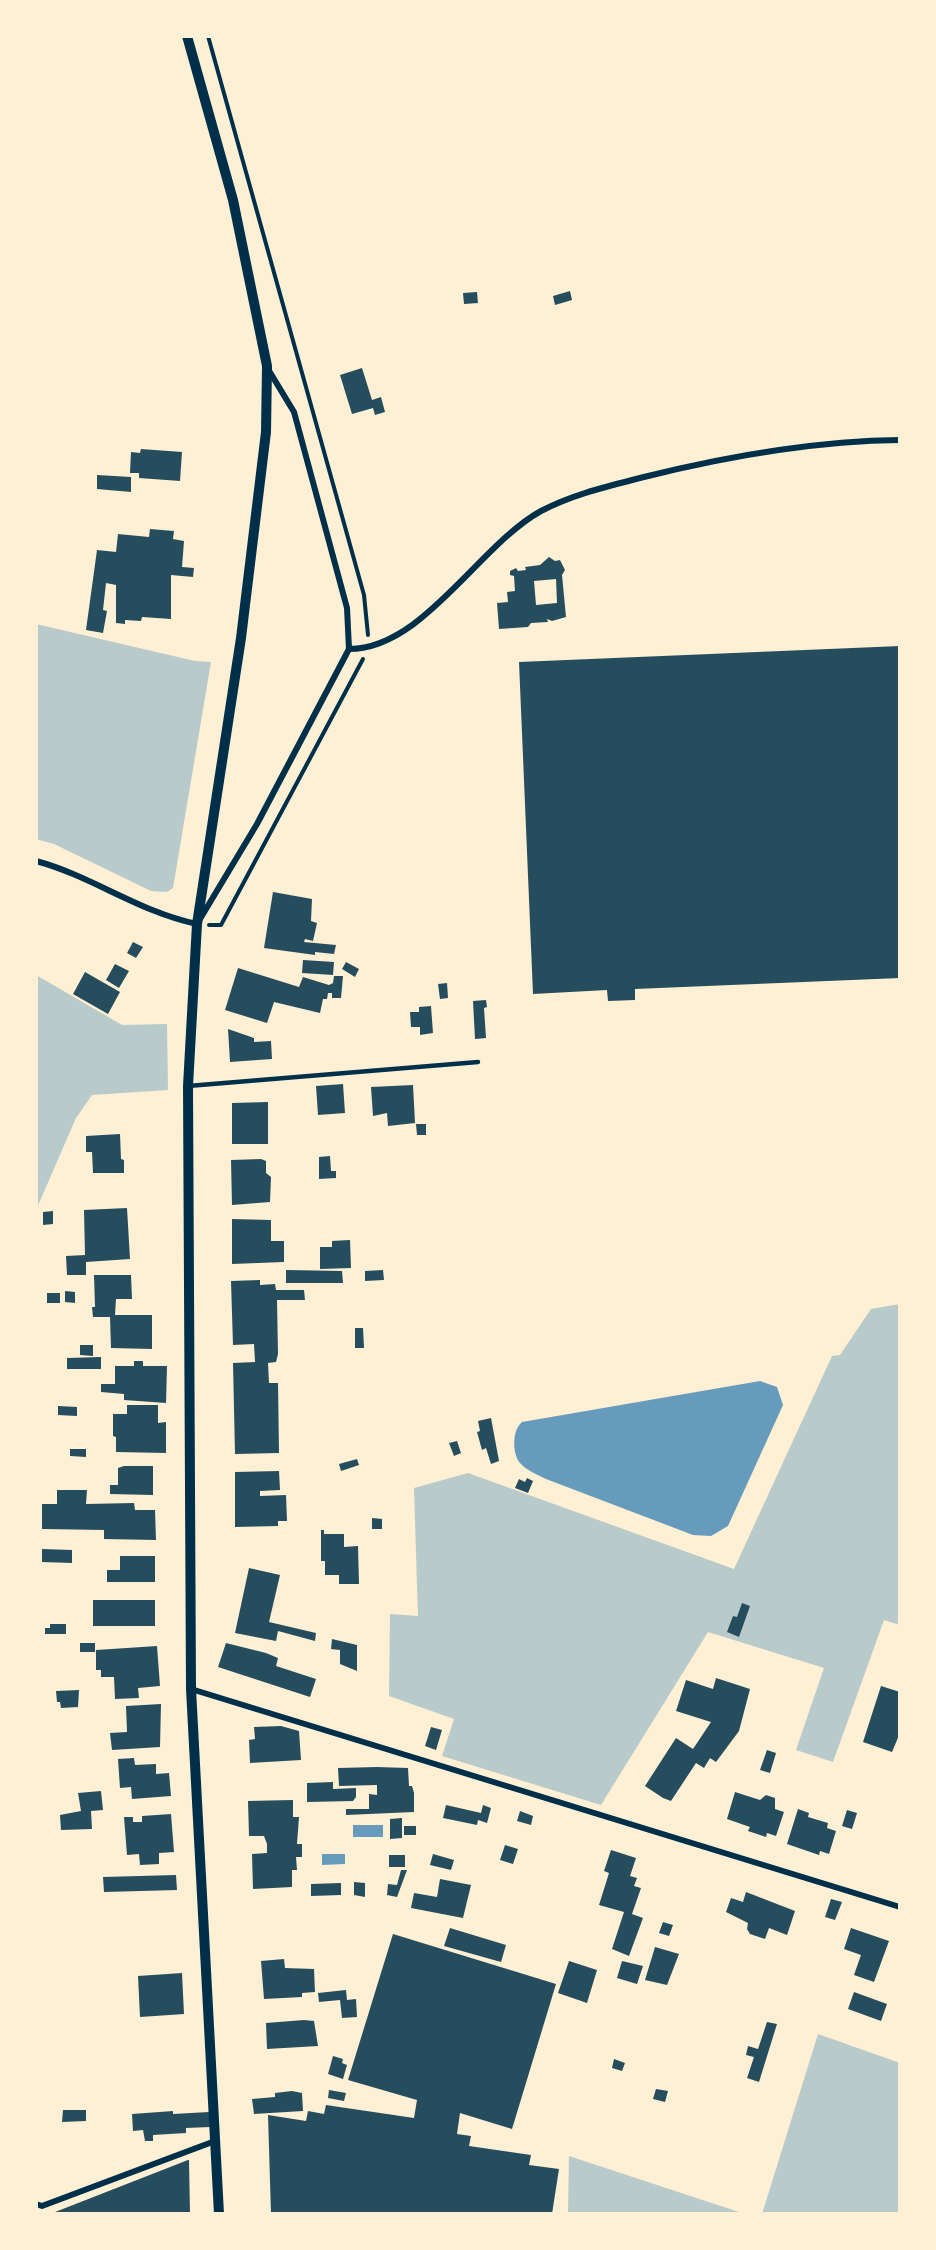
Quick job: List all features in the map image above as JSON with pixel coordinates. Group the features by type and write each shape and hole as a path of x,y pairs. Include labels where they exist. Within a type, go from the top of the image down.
{"street":[{"path":"187,36 233,200 267,366 266,432 241,638 197,924 188,1086 191,1689 219,2214"},
{"path":"197,924 256,824 349,649 347,608 294,412 267,366"},
{"path":"349,649 368,648 388,641 425,613 523,522 569,498 697,464 757,452 832,443 900,440"},
{"path":"36,861 172,919 197,924"},
{"path":"191,1689 900,1908"},
{"path":"36,2204 42,2206 215,2142"}],"lane":[{"path":"188,1086 478,1062"}],"path":[{"path":"197,924 221,925 368,648 364,595 208,36"}],"shaded area":[{"path":"36,624 195,661 211,662 173,888 167,892 151,891 54,844 36,839"},
{"path":"36,975 122,1025 167,1024 168,1090 92,1095 76,1118 36,1210"},
{"path":"900,1304 900,1625 884,1620 833,1762 796,1750 824,1668 708,1632 601,1805 442,1756 454,1719 389,1696 390,1614 418,1616 414,1488 468,1473 734,1569 832,1356 840,1355 871,1309"},
{"path":"818,2034 900,2063 900,2214 762,2214"},
{"path":"569,2156 745,2214 568,2214"}],"water":[{"path":"760,1381 777,1387 783,1405 728,1526 711,1536 693,1535 546,1479 523,1466 517,1459 514,1442 516,1430 522,1422"},
{"path":"353,1825 383,1825 383,1837 353,1837"},
{"path":"322,1854 345,1854 345,1864 322,1865"}],"building":[{"path":"570,291 572,300 555,305 553,296"},
{"path":"477,292 478,303 464,304 463,293"},
{"path":"362,368 372,400 381,397 385,412 375,415 373,408 352,414 340,375"},
{"path":"141,449 182,452 180,481 139,478 139,473 130,473 131,452 140,453"},
{"path":"97,475 131,477 131,492 97,489"},
{"path":"150,529 174,531 173,539 184,541 182,567 194,568 193,577 171,575 171,619 142,617 141,621 125,620 125,624 116,623 116,585 106,583 103,610 107,611 103,633 86,630 97,550 116,552 118,534 149,537"},
{"path":"549,557 555,561 560,560 565,570 562,575 566,617 552,621 547,619 548,622 531,623 528,627 499,629 497,603 508,602 507,592 515,591 514,576 510,575 510,571 516,568 518,571 526,570 525,567 540,565","holes":["556,579 557,603 536,605 534,581"]},
{"path":"900,646 900,978 635,989 635,1000 608,1001 607,990 533,994 519,662"},
{"path":"273,892 312,899 311,921 317,923 313,941 305,939 304,942 336,945 334,954 315,952 315,955 264,948"},
{"path":"133,942 143,947 136,958 127,953"},
{"path":"303,960 334,962 333,975 302,973"},
{"path":"346,962 359,969 355,977 342,969"},
{"path":"115,964 129,971 119,988 106,980"},
{"path":"238,968 299,987 303,977 329,985 333,983 334,976 343,976 341,998 332,998 332,993 328,993 327,999 323,999 320,1013 274,1002 267,1023 225,1010"},
{"path":"85,972 120,992 108,1014 73,994"},
{"path":"447,983 448,998 440,999 438,984"},
{"path":"486,1000 487,1007 484,1008 486,1038 475,1039 473,1001"},
{"path":"431,1006 433,1033 420,1035 420,1027 411,1027 410,1012 419,1012 419,1007"},
{"path":"228,1029 254,1038 254,1042 271,1041 272,1059 230,1062"},
{"path":"343,1084 345,1113 318,1115 316,1086"},
{"path":"413,1085 415,1123 388,1126 387,1113 373,1116 371,1087"},
{"path":"268,1102 268,1144 232,1144 232,1103"},
{"path":"416,1124 426,1124 426,1135 417,1135"},
{"path":"120,1134 124,1173 93,1173 92,1152 86,1152 86,1136"},
{"path":"330,1156 331,1171 336,1171 336,1178 319,1179 319,1157"},
{"path":"261,1159 266,1161 266,1173 271,1177 270,1202 232,1205 231,1160"},
{"path":"127,1208 130,1259 86,1262 86,1275 67,1275 66,1256 85,1255 84,1210"},
{"path":"53,1211 53,1224 43,1225 43,1212"},
{"path":"232,1219 271,1220 271,1241 284,1241 284,1262 232,1264"},
{"path":"350,1240 351,1268 320,1269 320,1247 332,1247 332,1241"},
{"path":"286,1270 342,1271 343,1283 286,1283"},
{"path":"383,1270 384,1280 365,1281 365,1271"},
{"path":"94,1275 131,1275 132,1299 116,1299 115,1315 152,1315 152,1349 111,1348 110,1317 93,1317"},
{"path":"260,1280 260,1285 275,1284 276,1290 304,1290 305,1300 277,1300 278,1354 276,1362 268,1363 269,1383 278,1383 279,1453 235,1454 233,1363 255,1362 254,1344 233,1345 231,1281"},
{"path":"65,1291 75,1292 75,1303 65,1302"},
{"path":"47,1293 60,1293 60,1303 47,1303"},
{"path":"355,1328 363,1328 364,1348 355,1348"},
{"path":"80,1345 93,1345 93,1356 80,1355"},
{"path":"101,1357 101,1369 67,1369 67,1358"},
{"path":"134,1361 143,1361 143,1366 167,1366 166,1403 124,1400 124,1394 101,1392 101,1384 115,1384 115,1366 134,1366"},
{"path":"127,1405 158,1405 158,1423 166,1422 166,1453 116,1452 113,1414 127,1414"},
{"path":"58,1406 77,1407 77,1416 58,1415"},
{"path":"491,1418 499,1461 491,1464 486,1448 482,1450 477,1432 480,1431 478,1421"},
{"path":"457,1441 461,1453 454,1456 449,1443"},
{"path":"70,1449 86,1449 86,1457 70,1456"},
{"path":"357,1459 359,1465 341,1471 339,1464"},
{"path":"153,1466 153,1495 110,1494 110,1485 118,1485 118,1468"},
{"path":"279,1471 280,1490 260,1491 260,1496 286,1495 287,1521 278,1521 278,1526 235,1527 235,1472"},
{"path":"527,1478 533,1481 528,1493 515,1488 519,1479 525,1482"},
{"path":"57,1490 87,1490 86,1504 134,1503 135,1510 155,1510 156,1540 104,1539 104,1530 42,1529 42,1504 57,1504"},
{"path":"372,1518 382,1519 382,1529 372,1529"},
{"path":"321,1530 324,1530 324,1534 344,1534 344,1547 358,1546 359,1584 339,1584 339,1575 325,1575 325,1561 321,1561"},
{"path":"42,1549 72,1550 72,1563 42,1562"},
{"path":"120,1556 155,1556 155,1582 107,1582 107,1570 120,1570"},
{"path":"249,1568 280,1575 269,1622 316,1633 315,1641 278,1631 276,1641 235,1633"},
{"path":"93,1600 155,1600 155,1626 93,1626"},
{"path":"742,1603 750,1606 739,1637 727,1632 733,1616 737,1617"},
{"path":"50,1624 66,1624 66,1634 45,1634 45,1628 50,1628"},
{"path":"332,1639 357,1645 357,1671 340,1664 340,1650 331,1649"},
{"path":"80,1643 95,1643 95,1652 80,1652"},
{"path":"226,1643 266,1653 278,1658 276,1666 316,1679 310,1697 218,1667"},
{"path":"157,1646 160,1686 138,1688 139,1698 115,1699 114,1677 101,1677 101,1670 96,1670 96,1650"},
{"path":"716,1678 750,1689 739,1731 716,1762 710,1758 704,1768 696,1763 671,1801 663,1798 645,1786 676,1738 693,1749 711,1722 676,1711 686,1680 713,1689"},
{"path":"881,1686 900,1692 900,1733 892,1752 863,1742"},
{"path":"79,1690 78,1707 61,1708 60,1702 57,1702 56,1691"},
{"path":"161,1704 160,1747 112,1750 110,1733 127,1732 126,1706"},
{"path":"281,1726 299,1731 301,1760 250,1763 249,1740 255,1739 254,1727"},
{"path":"431,1727 442,1730 436,1750 425,1746"},
{"path":"767,1750 776,1753 770,1773 760,1770"},
{"path":"134,1758 135,1765 156,1764 156,1774 169,1773 171,1796 132,1799 131,1787 120,1788 118,1759"},
{"path":"338,1768 408,1768 409,1786 412,1786 414,1793 414,1812 346,1815 346,1809 369,1809 369,1794 377,1795 377,1785 339,1786"},
{"path":"333,1782 333,1789 356,1788 356,1797 353,1801 307,1802 307,1783"},
{"path":"101,1791 103,1810 91,1811 92,1829 61,1830 60,1815 81,1811 78,1793"},
{"path":"735,1792 760,1800 766,1795 775,1798 775,1809 784,1812 776,1836 767,1833 766,1837 748,1831 750,1827 727,1819"},
{"path":"293,1800 293,1817 299,1817 297,1844 302,1844 302,1857 296,1857 297,1870 292,1870 292,1887 253,1889 252,1854 267,1853 267,1844 264,1836 249,1836 248,1801"},
{"path":"446,1805 481,1813 483,1805 491,1808 487,1823 478,1820 477,1825 443,1818"},
{"path":"798,1809 809,1813 808,1817 828,1823 827,1828 836,1831 829,1854 820,1851 819,1855 787,1844"},
{"path":"847,1810 857,1813 852,1829 842,1826"},
{"path":"520,1811 533,1816 531,1825 517,1821"},
{"path":"171,1814 174,1852 159,1853 159,1864 140,1865 139,1854 127,1855 124,1817 133,1817 133,1822 142,1822 142,1816"},
{"path":"402,1818 402,1838 390,1839 390,1819"},
{"path":"404,1826 416,1826 416,1835 404,1835"},
{"path":"505,1845 518,1849 513,1864 500,1860"},
{"path":"611,1850 636,1858 630,1876 637,1878 634,1886 641,1888 632,1914 643,1918 629,1956 612,1949 624,1912 599,1905 609,1873 604,1871"},
{"path":"433,1854 454,1860 451,1870 430,1865"},
{"path":"389,1855 405,1855 405,1867 389,1867"},
{"path":"401,1870 407,1870 397,1897 387,1895 388,1884 397,1885"},
{"path":"176,1875 177,1890 104,1892 103,1877"},
{"path":"440,1879 471,1885 463,1918 411,1908 414,1893 437,1897"},
{"path":"354,1882 365,1883 365,1897 354,1895"},
{"path":"341,1883 341,1895 311,1896 311,1884"},
{"path":"746,1892 795,1911 787,1935 769,1928 765,1939 750,1934 747,1929 748,1923 726,1912 731,1898 743,1902"},
{"path":"831,1899 842,1902 835,1920 825,1917"},
{"path":"663,1922 673,1925 669,1936 659,1933"},
{"path":"450,1928 506,1945 501,1962 444,1946"},
{"path":"851,1928 889,1941 874,1982 854,1975 861,1955 844,1949"},
{"path":"393,1934 556,1984 512,2129 460,2113 457,2134 471,2136 469,2146 531,2155 529,2165 559,2169 552,2214 271,2214 268,2115 306,2121 308,2111 324,2114 326,2105 414,2118 417,2100 348,2080"},
{"path":"655,1947 679,1954 667,1985 645,1980"},
{"path":"284,1959 285,1968 314,1969 315,1992 302,1993 302,1997 264,1999 261,1961"},
{"path":"569,1961 597,1970 587,2003 558,1993"},
{"path":"622,1961 643,1966 637,1984 617,1978"},
{"path":"182,1973 184,2014 140,2017 138,1976"},
{"path":"346,1990 347,2000 356,1999 357,2017 342,2018 340,2000 319,2002 318,1993"},
{"path":"854,1992 887,2004 881,2021 848,2009"},
{"path":"314,2021 318,2046 267,2049 266,2023"},
{"path":"767,2022 777,2024 759,2082 747,2078 754,2057 746,2055 748,2046 758,2049"},
{"path":"333,2056 343,2059 342,2063 347,2065 343,2079 328,2074"},
{"path":"614,2059 625,2063 622,2071 612,2068"},
{"path":"656,2089 668,2091 665,2102 653,2099"},
{"path":"329,2090 346,2093 344,2101 328,2098"},
{"path":"292,2091 302,2093 303,2111 254,2114 252,2099 275,2097 275,2093"},
{"path":"63,2110 86,2110 86,2121 62,2122"},
{"path":"173,2111 173,2114 209,2112 210,2127 186,2128 186,2133 153,2135 153,2141 145,2141 143,2130 133,2131 132,2114"},
{"path":"188,2160 190,2214 50,2214"}]}
